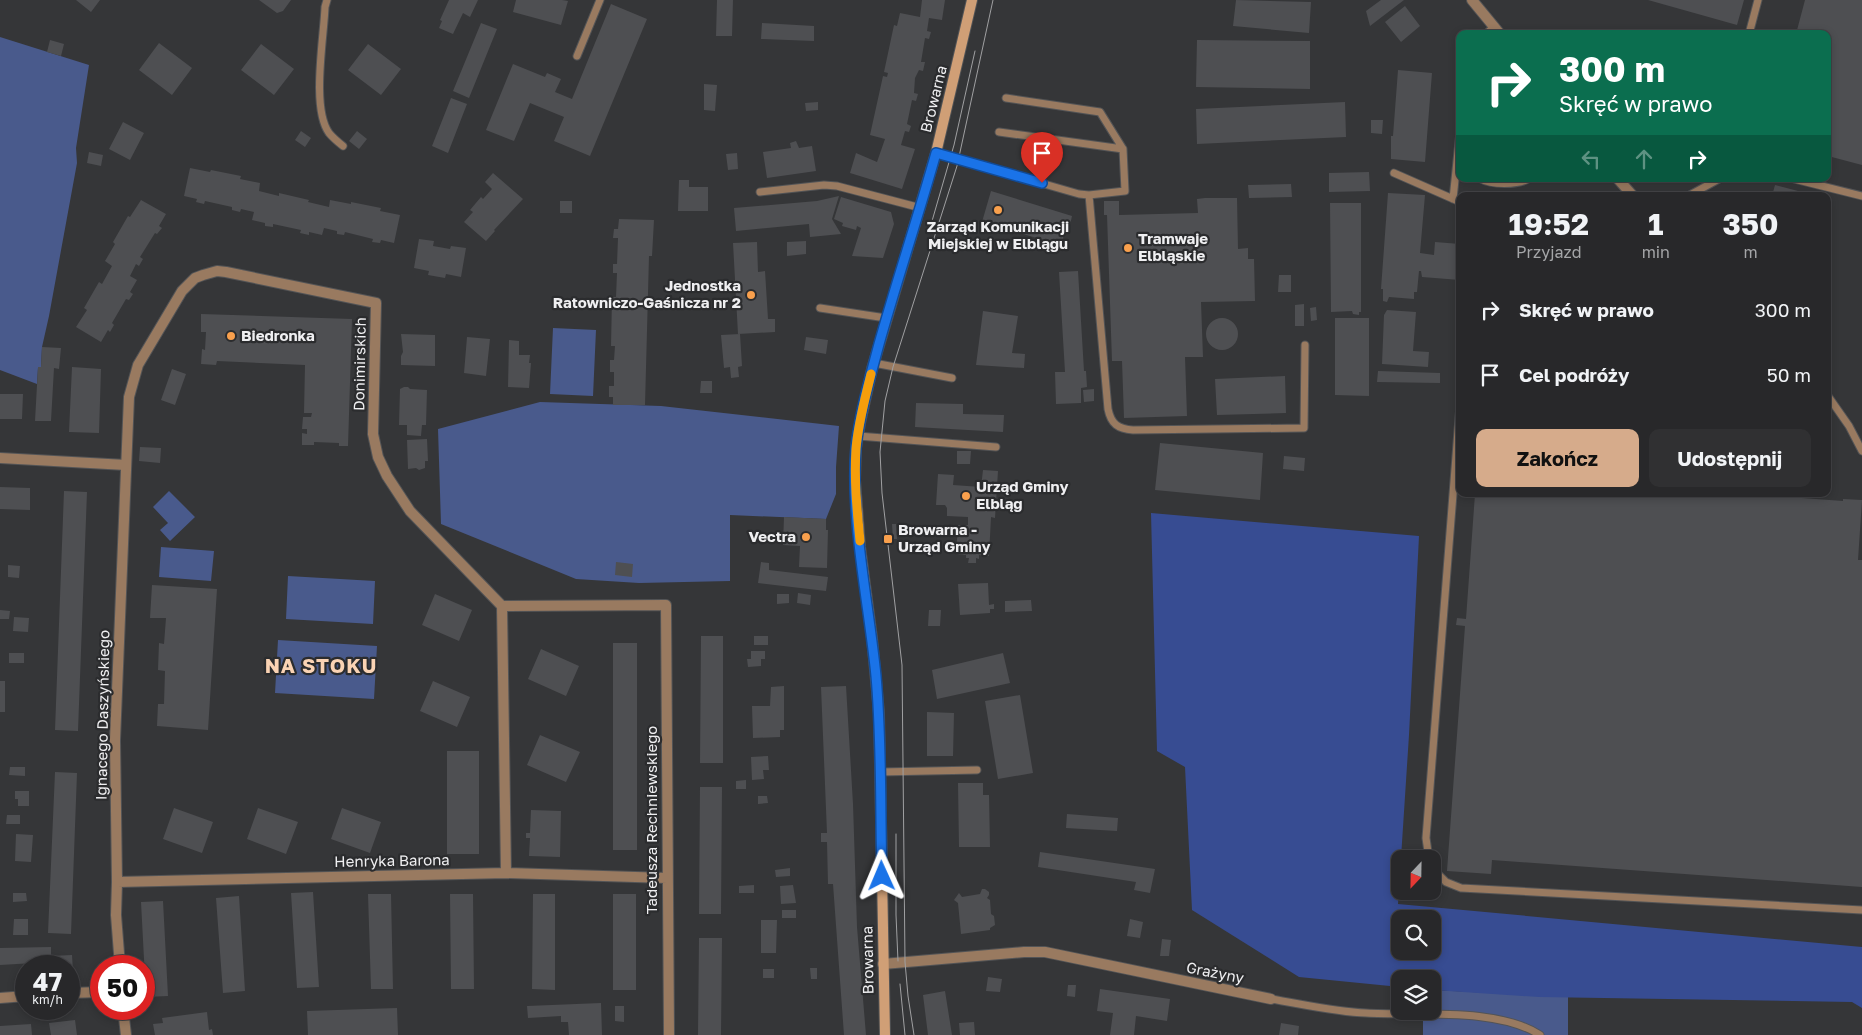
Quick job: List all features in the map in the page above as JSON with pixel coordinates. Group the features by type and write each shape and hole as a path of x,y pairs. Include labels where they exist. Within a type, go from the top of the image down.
{"main road":[{"name":"Browarna","path":"885,1035 880,772 876,674 855,480 858,436 864,402 886,318 921,208 936,153 972,0"}],"street":[{"path":"1472,0 1492,30"},
{"path":"1620,182 1629,192"},
{"name":"Donimirskich","path":"126,465 129,397 133,380 141,360 182,291 195,278 209,272 234,273 376,303 373,434 378,457 386,476 410,511 502,606"},
{"path":"0,458 126,465"},
{"name":"Ignacego Daszyńskiego","path":"119,955 116,915 115,740 126,465"},
{"name":"Tadeusza Rechniewskiego","path":"502,606 666,604 669,1035"},
{"path":"502,606 506,873"},
{"name":"Henryka Barona","path":"117,882 506,873 668,878"},
{"name":"Grażyny","path":"883,964 1024,952 1045,952 1271,999"},
{"path":"0,998 15,997"},
{"path":"124,1020 126,1035"}],"lane":[{"path":"327,0 325,7 320,99 326,128 343,146"},
{"path":"577,56 600,0"},
{"path":"1750,30 1758,0"},
{"path":"936,153 1079,194 1089,195 1125,191 1123,149 1100,112 1006,98"},
{"path":"999,132 1123,149"},
{"path":"1394,173 1456,200"},
{"path":"1486,182 1520,182"},
{"path":"1703,187 1704,182"},
{"path":"1695,192 1713,182"},
{"path":"1806,182 1862,196"},
{"path":"760,192 824,185 837,186 921,208"},
{"path":"1089,195 1108,409 1113,424 1119,428 1133,430 1304,428 1305,345"},
{"path":"820,308 886,318"},
{"path":"874,363 952,378"},
{"path":"1831,400 1849,426 1862,451"},
{"path":"858,436 996,447"},
{"path":"1428,850 1426,838 1456,456"},
{"path":"880,772 977,770"},
{"path":"1441,877 1446,882 1461,888 1862,910"},
{"name":"Grażyny","path":"1271,999 1364,1013 1487,1017 1529,1028 1540,1035"}],"shaded area":[{"path":"0,37 89,65 76,148 77,163 42,347 41,367 38,368 37,384 0,370"},
{"path":"553,328 596,330 593,396 550,394"},
{"path":"540,402 661,406 839,426 836,494 826,519 730,515 730,581 639,583 576,579 441,524 438,429"},
{"path":"169,491 195,517 170,541 160,530 168,523 153,507"},
{"path":"1151,513 1419,536 1402,850 1391,850 1391,900 1398,900 1398,904 1862,947 1862,1008 1852,1002 1539,997 1441,991 1441,970 1391,970 1391,986 1299,977 1192,910 1185,767 1157,751"},
{"path":"161,547 214,551 211,581 159,577"},
{"path":"288,576 375,581 373,624 286,619"},
{"path":"278,640 377,646 374,699 275,693"},
{"path":"1441,990 1568,997 1568,1035 1423,1035 1423,1020 1441,1020"}],"building":[{"path":"76,0 100,0 91,12"},
{"path":"259,0 291,0 283,11 277,13"},
{"path":"449,0 478,0 470,17 463,13 453,34 439,28 442,21 440,20"},
{"path":"516,0 568,1 561,25 513,12"},
{"path":"717,0 733,0 732,36 716,36"},
{"path":"922,0 945,0 942,20 929,18 927,31 931,32 929,39 925,38 921,62 925,62 923,71 919,70 915,78 914,93 918,94 916,101 912,100 907,124 911,126 909,132 905,131 901,145 915,149 902,189 850,173 856,153 877,162 885,139 870,135 883,76 887,77 888,73 884,72 894,25 897,26 900,13 920,17"},
{"path":"1236,0 1311,2 1309,33 1233,26"},
{"path":"1381,0 1404,0 1370,26 1366,11"},
{"path":"1648,0 1744,0 1737,25"},
{"path":"1805,0 1862,0 1862,165 1831,157 1831,30 1797,30"},
{"path":"611,4 647,19 590,156 554,141 564,117 530,103 514,141 486,130 513,64 545,77 547,73 561,79 555,92 572,99"},
{"path":"1405,6 1420,26 1401,42 1385,22"},
{"path":"481,23 497,29 469,98 453,91"},
{"path":"762,23 814,26 814,41 761,39"},
{"path":"50,40 64,44 61,56 47,52"},
{"path":"1197,40 1310,41 1310,89 1196,87"},
{"path":"159,43 192,68 172,95 139,70"},
{"path":"261,44 294,69 274,95 241,70"},
{"path":"368,44 401,69 381,95 348,70"},
{"path":"1398,70 1432,73 1425,162 1391,159 1391,136 1393,136"},
{"path":"704,84 717,85 715,111 704,110"},
{"path":"451,98 467,104 448,153 432,146"},
{"path":"818,102 818,110 806,111 805,103"},
{"path":"1345,102 1346,137 1197,144 1196,109"},
{"path":"1371,120 1383,120 1382,134 1371,133"},
{"path":"123,122 144,133 130,160 109,149"},
{"path":"301,131 311,138 305,147 295,140"},
{"path":"357,131 367,139 359,149 349,141"},
{"path":"796,141 799,148 812,146 816,171 767,178 763,152 791,148 790,143"},
{"path":"89,152 103,155 101,166 87,163"},
{"path":"737,153 738,169 728,170 726,154"},
{"path":"190,168 241,176 240,179 260,183 259,191 279,196 279,193 329,207 330,200 381,208 380,211 400,215 394,243 381,240 380,243 372,242 373,239 345,232 344,235 337,234 337,231 324,228 322,235 309,232 309,235 300,233 301,230 273,224 273,227 265,226 265,223 252,220 254,212 241,209 240,212 232,210 232,207 205,201 204,204 196,202 197,199 184,196"},
{"path":"1369,172 1370,191 1329,192 1329,173"},
{"path":"493,173 523,199 486,241 464,222 473,212 470,210 481,197 483,199 492,189 485,182"},
{"path":"679,180 689,180 689,187 708,187 708,211 678,211"},
{"path":"1291,184 1292,197 1249,198 1248,185"},
{"path":"1775,185 1802,192 1773,192"},
{"path":"991,191 1072,216 1070,225 1067,224 1061,245 982,222"},
{"path":"1388,193 1425,195 1420,253 1434,255 1435,242 1456,244 1456,280 1422,277 1421,271 1419,271 1417,292 1414,292 1414,299 1389,297 1387,302 1383,301 1383,289 1381,289"},
{"path":"839,196 832,219 841,234 810,237 809,224 736,231 734,208 817,201"},
{"path":"841,197 891,212 894,224 883,258 852,256 861,228 857,226 856,230 842,226 843,223 834,219"},
{"path":"1237,198 1238,249 1248,248 1248,259 1254,259 1255,301 1201,302 1203,357 1185,357 1187,416 1124,418 1122,361 1112,361 1107,215 1104,215 1104,201 1119,201 1119,215 1198,213 1197,199"},
{"path":"141,200 166,214 159,226 162,228 157,234 155,233 140,257 143,259 139,266 136,264 130,276 137,280 130,292 133,294 129,300 126,299 112,323 114,325 110,332 108,330 101,342 76,327 87,310 84,308 99,282 102,284 112,266 105,261 115,244 113,242 128,216 130,217"},
{"path":"560,201 572,201 572,213 560,213"},
{"path":"1330,203 1361,203 1361,312 1359,312 1359,315 1353,314 1352,311 1331,312"},
{"path":"619,219 654,220 652,256 649,256 645,405 613,405 613,397 609,397 609,386 614,386 614,372 610,372 610,360 614,360 615,346 611,346 612,297 616,297 617,273 613,273 613,264 617,264 618,238 613,238 614,229 618,229"},
{"path":"419,239 434,241 433,246 450,249 451,246 466,248 461,277 446,274 445,278 428,275 429,271 414,268"},
{"path":"806,241 806,254 787,256 787,242"},
{"name":"Jednostka Ratowniczo-Gaśnicza nr 2","path":"757,242 758,272 765,271 768,319 775,319 775,332 738,334 733,243"},
{"path":"1078,271 1084,371 1086,371 1087,387 1081,388 1081,403 1056,404 1055,372 1065,372 1059,272"},
{"path":"1279,275 1291,275 1291,292 1278,292"},
{"path":"1304,304 1304,326 1295,326 1295,305"},
{"path":"1316,307 1317,320 1311,321 1310,308"},
{"path":"1387,310 1416,312 1413,351 1429,352 1428,367 1382,364 1384,315"},
{"path":"983,311 1018,316 1012,353 1025,354 1024,368 976,365"},
{"path":"201,314 352,319 348,446 339,446 339,443 314,442 314,445 302,445 302,433 307,434 307,429 302,429 303,417 311,417 312,413 304,413 305,365 217,361 216,365 201,364 202,349 205,350 206,332 201,332"},
{"path":"1222,318 1234,322 1238,334 1234,346 1222,350 1210,346 1206,334 1210,322"},
{"path":"1335,318 1369,318 1369,396 1335,395"},
{"path":"401,334 435,335 435,366 401,365 403,352"},
{"path":"740,334 742,366 738,367 739,377 731,378 730,367 724,368 721,335"},
{"path":"467,337 490,339 486,376 464,373"},
{"path":"806,337 828,340 826,354 804,350"},
{"path":"509,340 519,341 519,355 530,355 529,388 508,387"},
{"path":"42,347 61,348 59,369 54,368 51,421 35,421 38,367 41,367"},
{"path":"72,367 101,369 99,433 69,432"},
{"path":"172,369 186,374 175,405 161,400"},
{"path":"1378,371 1440,373 1440,383 1377,382"},
{"path":"1285,376 1286,413 1217,415 1215,379"},
{"path":"701,381 712,381 712,393 700,393"},
{"path":"404,387 427,390 426,425 422,425 421,436 407,435 407,425 399,425 400,389"},
{"path":"1094,389 1094,401 1084,402 1083,390"},
{"path":"0,394 23,394 22,419 0,419"},
{"path":"916,403 963,404 963,414 1004,415 1003,432 915,427"},
{"path":"427,439 428,461 425,461 425,468 419,470 416,468 408,469 407,440"},
{"path":"1160,443 1263,453 1260,500 1155,490"},
{"path":"140,447 161,448 160,463 139,461"},
{"path":"957,451 971,451 970,464 957,464"},
{"path":"1284,456 1305,458 1304,471 1283,469"},
{"name":"Urząd Gminy Elbląg","path":"983,470 998,471 995,518 991,517 989,556 979,555 979,559 976,558 976,563 968,563 969,558 966,558 966,555 956,554 958,525 968,525 968,517 947,516 945,505 936,505 938,474 954,475 953,485 981,487"},
{"path":"0,487 30,488 30,510 0,509"},
{"path":"64,491 87,492 78,731 55,730"},
{"path":"1475,497 1788,497 1843,501 1843,499 1862,500 1858,560 1862,560 1862,887 1492,860 1491,874 1447,871 1465,626 1456,625 1457,618 1466,619"},
{"name":"Vectra","path":"784,517 826,519 826,530 828,530 827,568 799,567 800,546 783,545"},
{"path":"892,524 896,524 897,539 893,539"},
{"path":"616,562 633,564 632,577 615,575"},
{"path":"761,562 769,563 769,570 828,577 826,591 758,583"},
{"path":"8,565 20,566 19,578 8,577"},
{"path":"988,583 989,605 994,604 994,609 990,609 990,613 960,615 958,584"},
{"path":"152,585 217,589 208,730 157,726 158,704 164,704 165,671 158,670 159,643 164,644 166,618 150,618"},
{"path":"798,593 811,595 810,605 797,603"},
{"path":"435,594 472,610 459,641 422,625"},
{"path":"777,594 789,594 789,603 777,604"},
{"path":"1031,600 1032,611 1005,612 1005,601"},
{"path":"0,610 10,611 9,619 0,619"},
{"path":"929,610 941,610 940,626 928,626"},
{"path":"14,617 29,618 28,632 13,631"},
{"path":"701,636 723,636 723,763 700,763"},
{"path":"754,636 768,636 768,645 754,645"},
{"path":"613,643 637,643 637,850 613,850"},
{"path":"541,649 579,666 566,696 528,679"},
{"path":"751,651 765,651 765,659 761,659 761,666 748,667 747,659 751,659"},
{"path":"9,653 24,653 24,663 9,663"},
{"path":"1003,653 1010,683 937,699 932,670"},
{"path":"0,681 5,681 5,712 0,712"},
{"path":"433,681 470,697 457,727 420,711"},
{"path":"784,686 784,730 780,730 780,737 753,738 752,706 770,706 771,687"},
{"path":"846,686 853,804 857,927 866,1035 844,1035 833,884 828,884 827,842 821,842 821,833 827,833 821,687"},
{"path":"1020,695 1033,773 998,779 985,701"},
{"path":"927,712 954,713 953,756 927,756"},
{"path":"540,735 580,752 566,782 527,765"},
{"path":"447,751 479,751 479,854 447,854"},
{"path":"768,756 769,770 763,770 764,779 752,780 751,757"},
{"path":"10,767 25,767 25,776 9,775"},
{"path":"55,772 77,773 71,934 48,933"},
{"path":"746,780 746,789 736,789 736,781"},
{"path":"958,783 983,783 983,795 989,795 990,847 959,847"},
{"path":"700,787 722,787 721,914 699,914"},
{"path":"15,791 29,791 29,806 18,806 18,799 15,799"},
{"path":"758,796 767,796 768,803 758,804"},
{"path":"174,808 213,822 202,853 163,839"},
{"path":"258,808 298,822 286,854 247,839"},
{"path":"342,808 381,822 370,853 331,839"},
{"path":"531,810 561,811 560,857 529,856 530,838 526,838 526,833 530,833"},
{"path":"1067,814 1118,818 1117,831 1066,828"},
{"path":"7,815 20,815 20,824 6,824"},
{"path":"16,834 33,835 31,862 15,861"},
{"path":"1040,852 1155,869 1150,893 1134,890 1136,882 1038,867"},
{"path":"790,868 790,876 776,877 775,870"},
{"path":"754,885 754,893 739,893 739,886"},
{"path":"793,885 796,903 781,904 780,886"},
{"path":"982,889 989,892 987,898 990,900 991,914 994,916 995,925 990,930 961,934 958,903 954,900 959,893 962,897 980,894"},
{"path":"313,892 319,987 297,988 291,893"},
{"path":"13,893 26,893 27,901 13,902"},
{"path":"368,894 391,894 393,989 371,989"},
{"path":"450,894 473,894 474,989 451,989"},
{"path":"533,894 555,894 555,990 532,989"},
{"path":"613,894 636,894 636,990 613,990"},
{"path":"239,896 245,991 223,993 216,898"},
{"path":"163,901 168,996 155,997 155,955 144,955 141,902"},
{"path":"782,910 796,910 796,918 782,918"},
{"path":"14,919 28,919 28,935 13,935"},
{"path":"1130,919 1143,922 1140,938 1127,936"},
{"path":"761,920 777,920 776,953 761,953"},
{"path":"699,938 722,938 721,1035 698,1035"},
{"path":"1162,939 1171,940 1169,956 1160,956"},
{"path":"51,947 51,955 15,955 15,964 0,965 0,948"},
{"path":"810,968 817,968 817,979 811,979"},
{"path":"763,969 774,969 774,978 763,978"},
{"path":"988,977 1002,979 1000,992 986,991"},
{"path":"1068,985 1076,985 1075,997 1067,996"},
{"path":"1100,989 1170,999 1167,1021 1136,1016 1134,1035 1110,1035 1113,1013 1097,1011"},
{"path":"945,991 952,1035 928,1035 923,995"},
{"path":"601,1003 602,1035 569,1035 568,1022 561,1022 561,1016 528,1018 527,1006"},
{"path":"615,1006 624,1006 624,1022 615,1021"},
{"path":"397,1008 398,1035 308,1035 307,1011"},
{"path":"207,1012 209,1030 212,1029 213,1035 155,1035 153,1024 163,1023 162,1018"},
{"path":"75,1020 77,1035 51,1035 49,1023"},
{"path":"974,1022 975,1035 960,1035 959,1023"},
{"path":"1281,1023 1299,1026 1298,1035 1279,1035"},
{"path":"31,1024 32,1035 0,1035 0,1026"}],"tram line":[{"path":"914,1035 905,962 902,665 882,493 880,452 885,401 893,367 957,166 993,0"},
{"path":"930,228 954,145 975,51"},
{"path":"896,834 898,961"},
{"path":"900,984 905,1035"}],"slow traffic":[{"path":"860,541 855,480 856,448 871,374"}],"place":[{"name":"Zarząd Komunikacji Miejskiej w Elblągu","path":"998,210"},
{"name":"Tramwaje Elbląskie","path":"1128,248"},
{"name":"Jednostka Ratowniczo-Gaśnicza nr 2","path":"751,295"},
{"name":"Biedronka","path":"231,336"},
{"name":"Urząd Gminy Elbląg","path":"966,496"},
{"name":"Vectra","path":"806,537"},
{"name":"Browarna - Urząd Gminy","path":"888,539"}],"district":[{"name":"NA STOKU","path":"321,666"}],"route":[{"path":"882,876 879,713 872,638 860,547 855,480 856,448 864,402 886,318 921,208 936,153 1042,183"}]}
